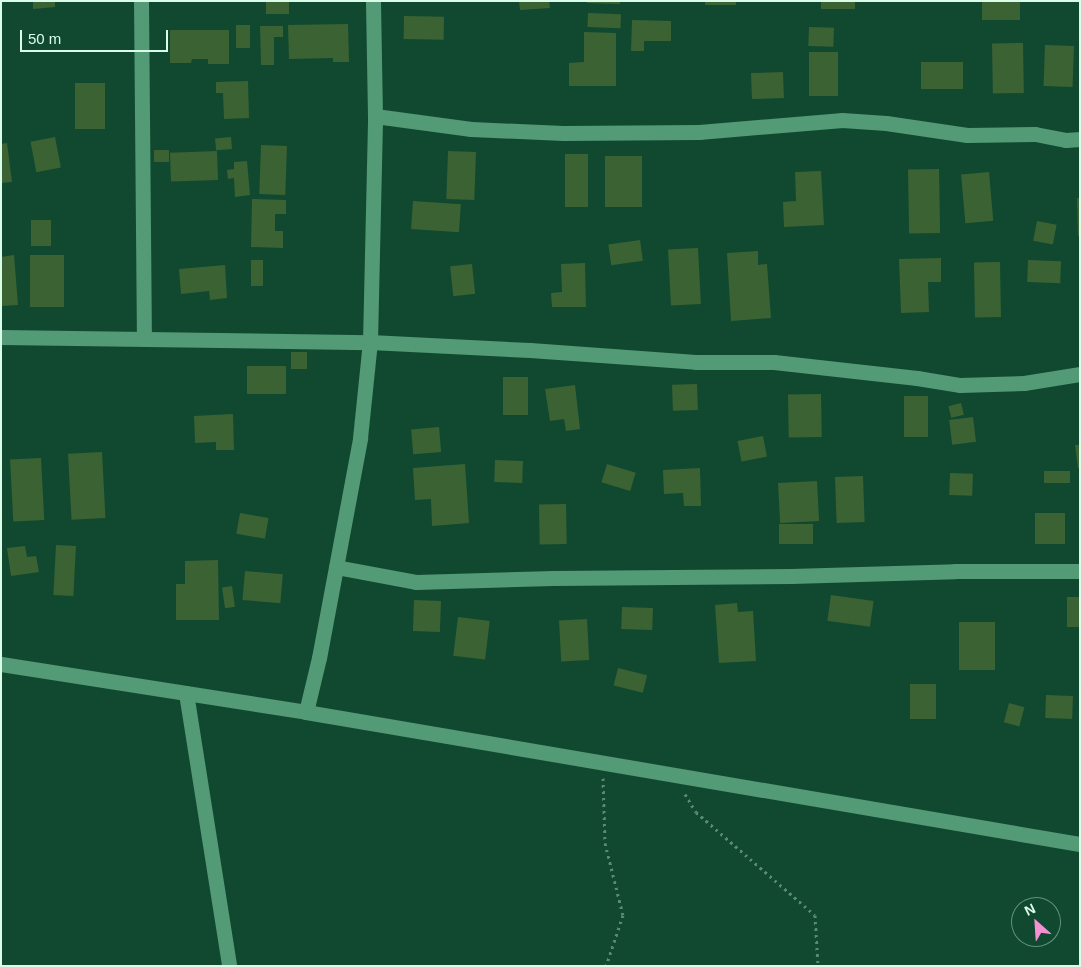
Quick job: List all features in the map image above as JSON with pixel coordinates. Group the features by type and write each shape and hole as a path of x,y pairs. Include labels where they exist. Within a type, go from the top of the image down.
{"street":[{"path":"141,1 144,337"},
{"path":"306,712 360,438 370,342 375,116 373,1"},
{"path":"375,116 471,129 563,133 699,132 842,120 886,122 968,135 1035,134 1066,140 1080,139"},
{"path":"1,337 144,337 370,342 530,350 696,362 774,362 918,378 960,385 1024,384 1080,374"},
{"path":"336,567 416,582 553,578 791,576 955,570 1080,571"},
{"path":"1,664 306,712 1080,844"},
{"path":"186,693 229,966"}],"path":[{"path":"603,762 605,843 623,915 606,966"},
{"path":"674,774 696,812 815,915 818,966"}],"building":[{"path":"33,1 55,1 55,7 33,9"},
{"path":"266,1 289,1 289,14 266,14"},
{"path":"519,1 549,1 550,8 520,10"},
{"path":"587,1 620,1 620,4 587,3"},
{"path":"705,1 736,1 736,5 705,5"},
{"path":"821,1 855,1 855,9 821,9"},
{"path":"982,1 1020,1 1020,20 982,20"},
{"path":"588,13 621,14 620,28 588,27"},
{"path":"404,16 444,17 444,40 404,39"},
{"path":"632,20 671,21 671,41 644,41 644,51 631,51"},
{"path":"348,24 349,62 333,62 333,58 289,59 288,25"},
{"path":"236,25 250,25 250,48 236,48"},
{"path":"260,26 283,26 283,37 274,37 274,65 261,65"},
{"path":"809,27 834,28 833,47 808,46"},
{"path":"170,30 229,30 229,64 208,64 208,59 192,59 191,63 170,63"},
{"path":"584,32 616,33 616,86 569,86 569,63 584,62"},
{"path":"1023,43 1024,93 993,94 992,44"},
{"path":"1045,45 1074,46 1073,87 1044,86"},
{"path":"809,52 838,52 838,96 809,96"},
{"path":"921,62 963,62 963,89 921,89"},
{"path":"783,72 784,98 752,99 751,73"},
{"path":"248,81 249,118 224,119 223,93 216,93 216,82"},
{"path":"75,83 105,83 105,129 75,129"},
{"path":"55,137 61,167 36,172 30,142"},
{"path":"231,137 232,149 216,150 215,138"},
{"path":"7,143 12,182 1,183 1,144"},
{"path":"261,145 287,146 285,195 259,194"},
{"path":"154,150 169,150 169,162 154,162"},
{"path":"217,151 218,180 171,182 170,153"},
{"path":"448,151 476,152 474,200 446,199"},
{"path":"565,154 588,154 588,207 565,207"},
{"path":"605,156 642,156 642,207 605,207"},
{"path":"247,161 250,195 235,197 234,178 228,179 227,170 234,169 234,162"},
{"path":"939,169 940,233 909,234 908,170"},
{"path":"821,171 824,225 784,227 783,202 796,201 795,172"},
{"path":"989,172 993,221 965,223 961,174"},
{"path":"1077,198 1080,198 1080,236 1078,236"},
{"path":"252,199 286,200 286,214 275,214 275,231 283,231 283,248 251,247"},
{"path":"413,201 461,204 459,232 411,229"},
{"path":"31,220 51,220 51,246 31,246"},
{"path":"1037,221 1057,225 1053,244 1033,241"},
{"path":"640,240 643,261 611,265 608,244"},
{"path":"698,248 701,304 671,305 668,250"},
{"path":"758,251 758,265 767,264 771,318 731,321 727,253"},
{"path":"14,255 18,305 1,306 1,257"},
{"path":"30,255 64,255 64,307 30,307"},
{"path":"941,258 941,282 928,282 929,312 901,313 899,259"},
{"path":"251,260 263,260 263,286 251,286"},
{"path":"1028,260 1061,261 1060,283 1027,282"},
{"path":"974,262 1000,262 1001,317 975,317"},
{"path":"585,263 586,307 552,307 551,293 562,292 561,264"},
{"path":"472,264 475,294 453,296 450,266"},
{"path":"225,265 227,298 210,300 209,291 181,294 179,269"},
{"path":"291,352 307,352 307,369 291,369"},
{"path":"247,366 286,366 286,394 247,394"},
{"path":"503,377 528,377 528,415 503,415"},
{"path":"697,384 698,410 673,411 672,385"},
{"path":"575,385 580,429 566,431 564,419 550,421 545,389"},
{"path":"821,394 822,437 789,438 788,395"},
{"path":"904,396 928,396 928,437 904,437"},
{"path":"961,403 964,415 951,418 948,406"},
{"path":"233,414 234,450 216,450 216,442 195,443 194,416"},
{"path":"973,417 976,442 952,445 949,420"},
{"path":"439,427 441,452 413,454 411,429"},
{"path":"763,436 767,457 741,462 737,441"},
{"path":"1075,445 1080,445 1080,468 1078,468"},
{"path":"102,452 105,518 72,520 68,454"},
{"path":"41,458 44,520 13,522 10,460"},
{"path":"495,460 523,461 522,483 494,482"},
{"path":"465,464 469,523 432,526 431,499 415,500 413,468"},
{"path":"607,464 636,473 630,491 601,482"},
{"path":"700,468 701,506 684,506 683,493 664,494 663,470"},
{"path":"1044,471 1070,471 1070,483 1044,483"},
{"path":"950,473 973,474 972,496 949,495"},
{"path":"863,476 865,522 837,523 835,477"},
{"path":"817,481 819,521 780,523 778,483"},
{"path":"539,504 566,504 567,544 540,544"},
{"path":"240,513 269,518 265,539 236,534"},
{"path":"1035,513 1065,513 1065,544 1035,544"},
{"path":"779,524 813,524 813,544 779,544"},
{"path":"56,545 76,546 73,596 53,595"},
{"path":"25,546 27,557 36,556 39,572 11,576 7,548"},
{"path":"218,560 219,620 176,620 176,584 185,584 185,561"},
{"path":"245,571 283,574 280,603 242,600"},
{"path":"232,586 235,607 225,608 222,587"},
{"path":"831,595 874,601 870,627 827,621"},
{"path":"1067,597 1080,597 1080,627 1067,627"},
{"path":"414,600 441,601 440,632 413,631"},
{"path":"737,603 738,612 753,611 756,661 719,663 715,605"},
{"path":"622,607 653,608 652,630 621,629"},
{"path":"458,617 490,621 485,660 453,656"},
{"path":"587,619 589,660 561,661 559,620"},
{"path":"959,622 995,622 995,670 959,670"},
{"path":"618,668 647,675 643,693 614,685"},
{"path":"910,684 936,684 936,719 910,719"},
{"path":"1046,695 1073,696 1072,719 1045,718"},
{"path":"1009,703 1024,707 1019,726 1004,722"}]}
